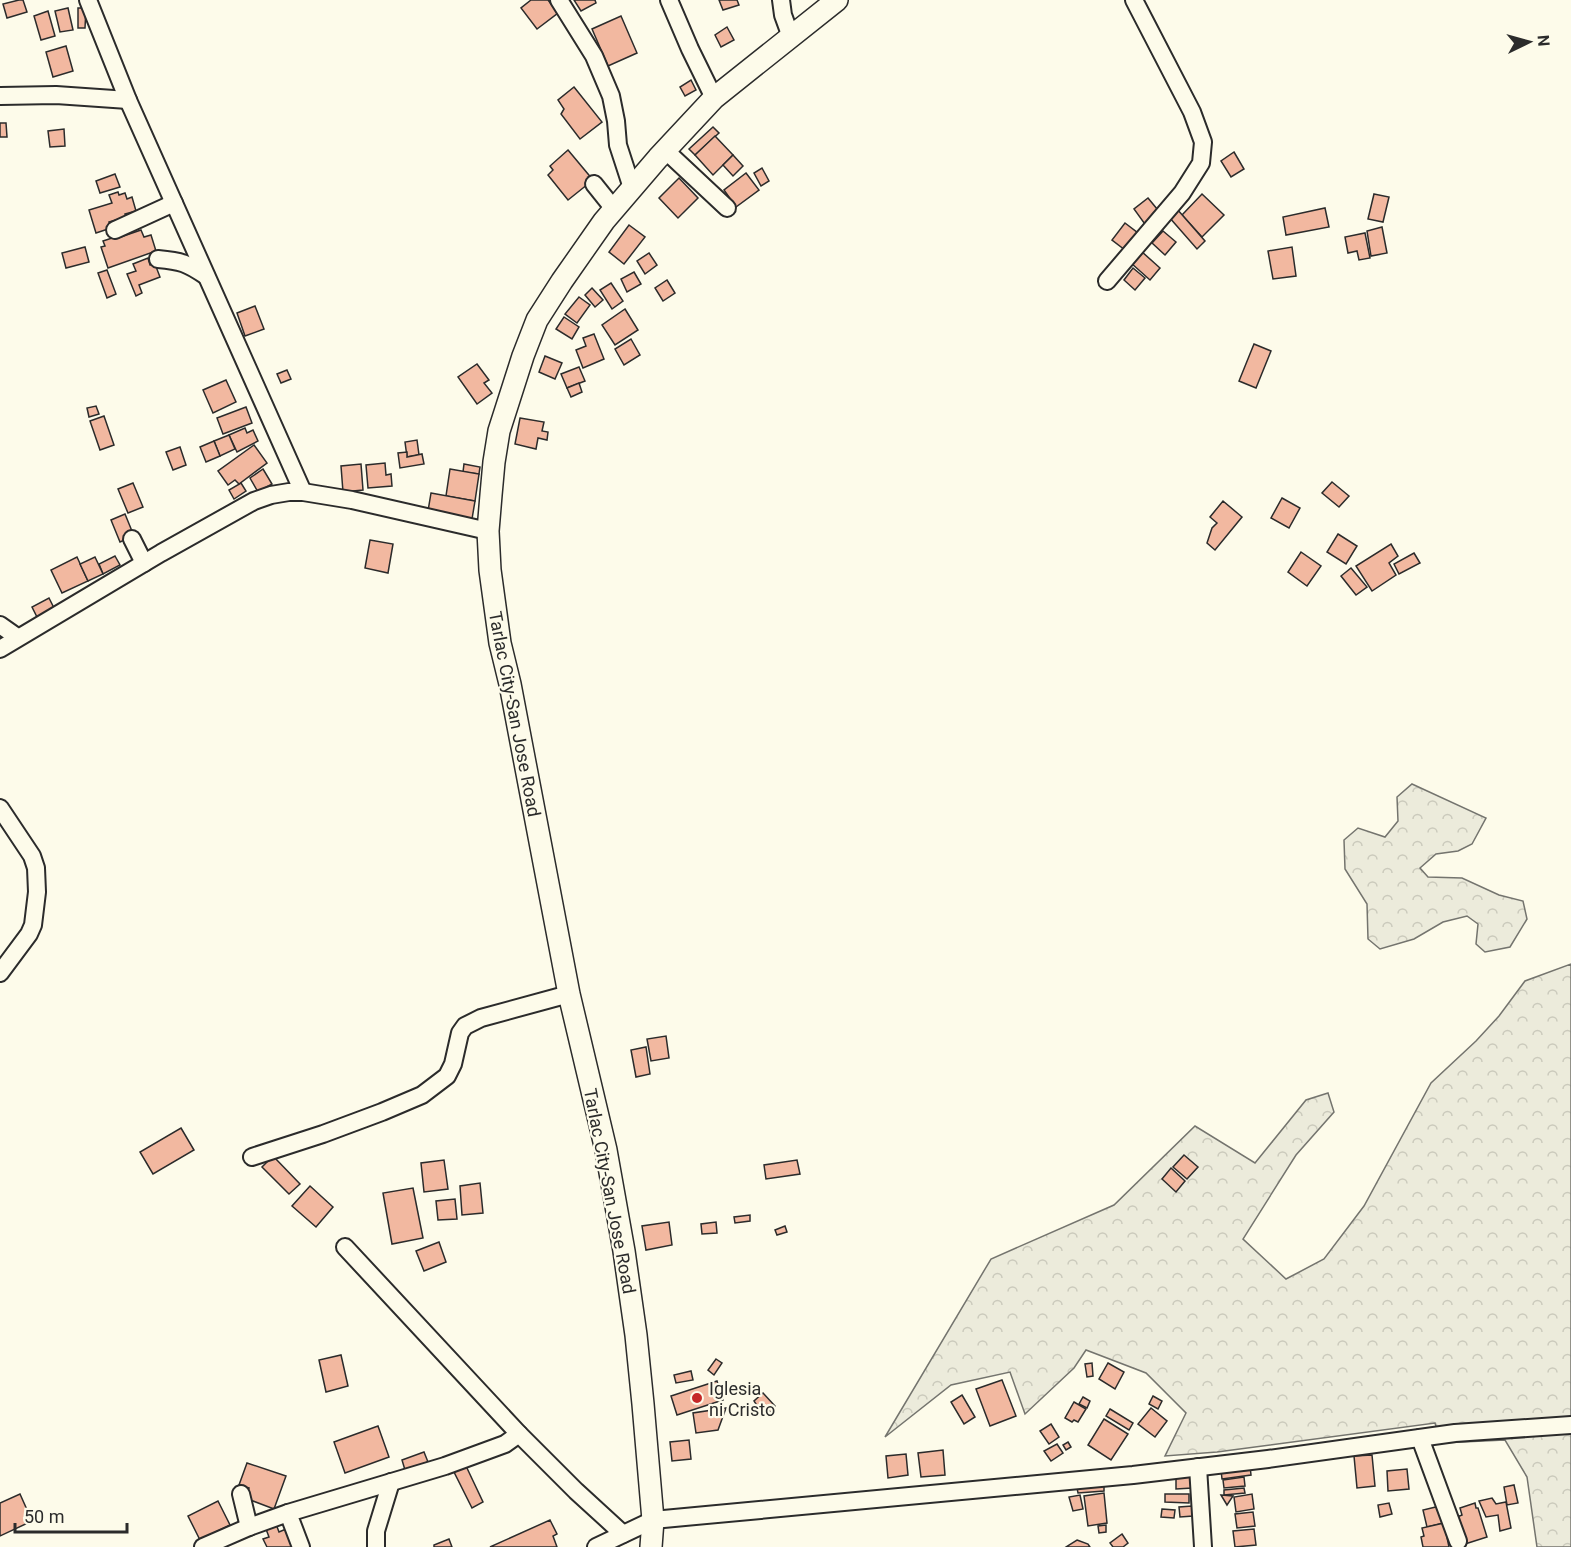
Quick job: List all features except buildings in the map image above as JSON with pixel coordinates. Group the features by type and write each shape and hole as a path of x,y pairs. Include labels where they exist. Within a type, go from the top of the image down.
{"main road":[{"name":"Tarlac City-San Jose Road","path":"651,1547 653,1520 641,1381 624,1251 606,1150 569,994 510,684 500,643 490,570 488,531 494,462 499,431 537,320 604,221 665,150 714,98 837,0"}],"street":[{"path":"88,0 128,100 303,492"},
{"path":"559,0 594,56 611,96 618,145 632,188"},
{"path":"669,0 714,98"},
{"path":"781,0 783,15 791,37"},
{"path":"1107,281 1182,193 1201,163 1203,142 1192,112 1134,0"},
{"path":"0,96 56,95 128,100"},
{"path":"665,150 728,208"},
{"path":"594,184 614,209"},
{"path":"115,231 174,203"},
{"path":"158,259 179,261 206,276"},
{"path":"0,649 144,562 254,501 271,495 303,492 395,509 488,531"},
{"path":"132,539 144,562"},
{"path":"0,625 17,637"},
{"path":"0,808 32,856 36,868 37,892 33,925 0,973"},
{"path":"252,1157 341,1128 422,1095 447,1076 453,1064 456,1044 465,1026 481,1018 569,994"},
{"path":"345,1248 519,1434 623,1534"},
{"path":"596,1547 653,1520 1133,1475 1420,1438 1491,1430 1571,1425"},
{"path":"203,1547 288,1513 446,1466 505,1444 519,1434"},
{"path":"1420,1438 1458,1541"},
{"path":"1198,1467 1203,1547"},
{"path":"376,1547 376,1531 391,1482"},
{"path":"241,1494 249,1527"},
{"path":"288,1513 301,1547"}],"green space":[{"path":"1412,784 1486,818 1472,844 1458,851 1436,854 1420,868 1428,877 1462,878 1499,895 1523,901 1527,919 1510,947 1485,952 1476,944 1478,924 1467,916 1443,922 1414,939 1380,949 1368,939 1367,904 1345,869 1344,840 1358,828 1385,837 1398,821 1397,797"},
{"path":"1571,964 1571,1547 1537,1547 1527,1477 1505,1440 1441,1443 1435,1423 1217,1452 1165,1456 1186,1413 1146,1373 1086,1350 1074,1368 1025,1414 1010,1372 951,1385 885,1437 991,1259 1114,1205 1195,1126 1255,1163 1306,1100 1328,1093 1334,1112 1296,1155 1243,1239 1286,1279 1324,1259 1364,1206 1431,1083 1476,1041 1499,1016 1525,981"}],"place":[{"name":"Iglesia ni Cristo","path":"697,1398"}]}
